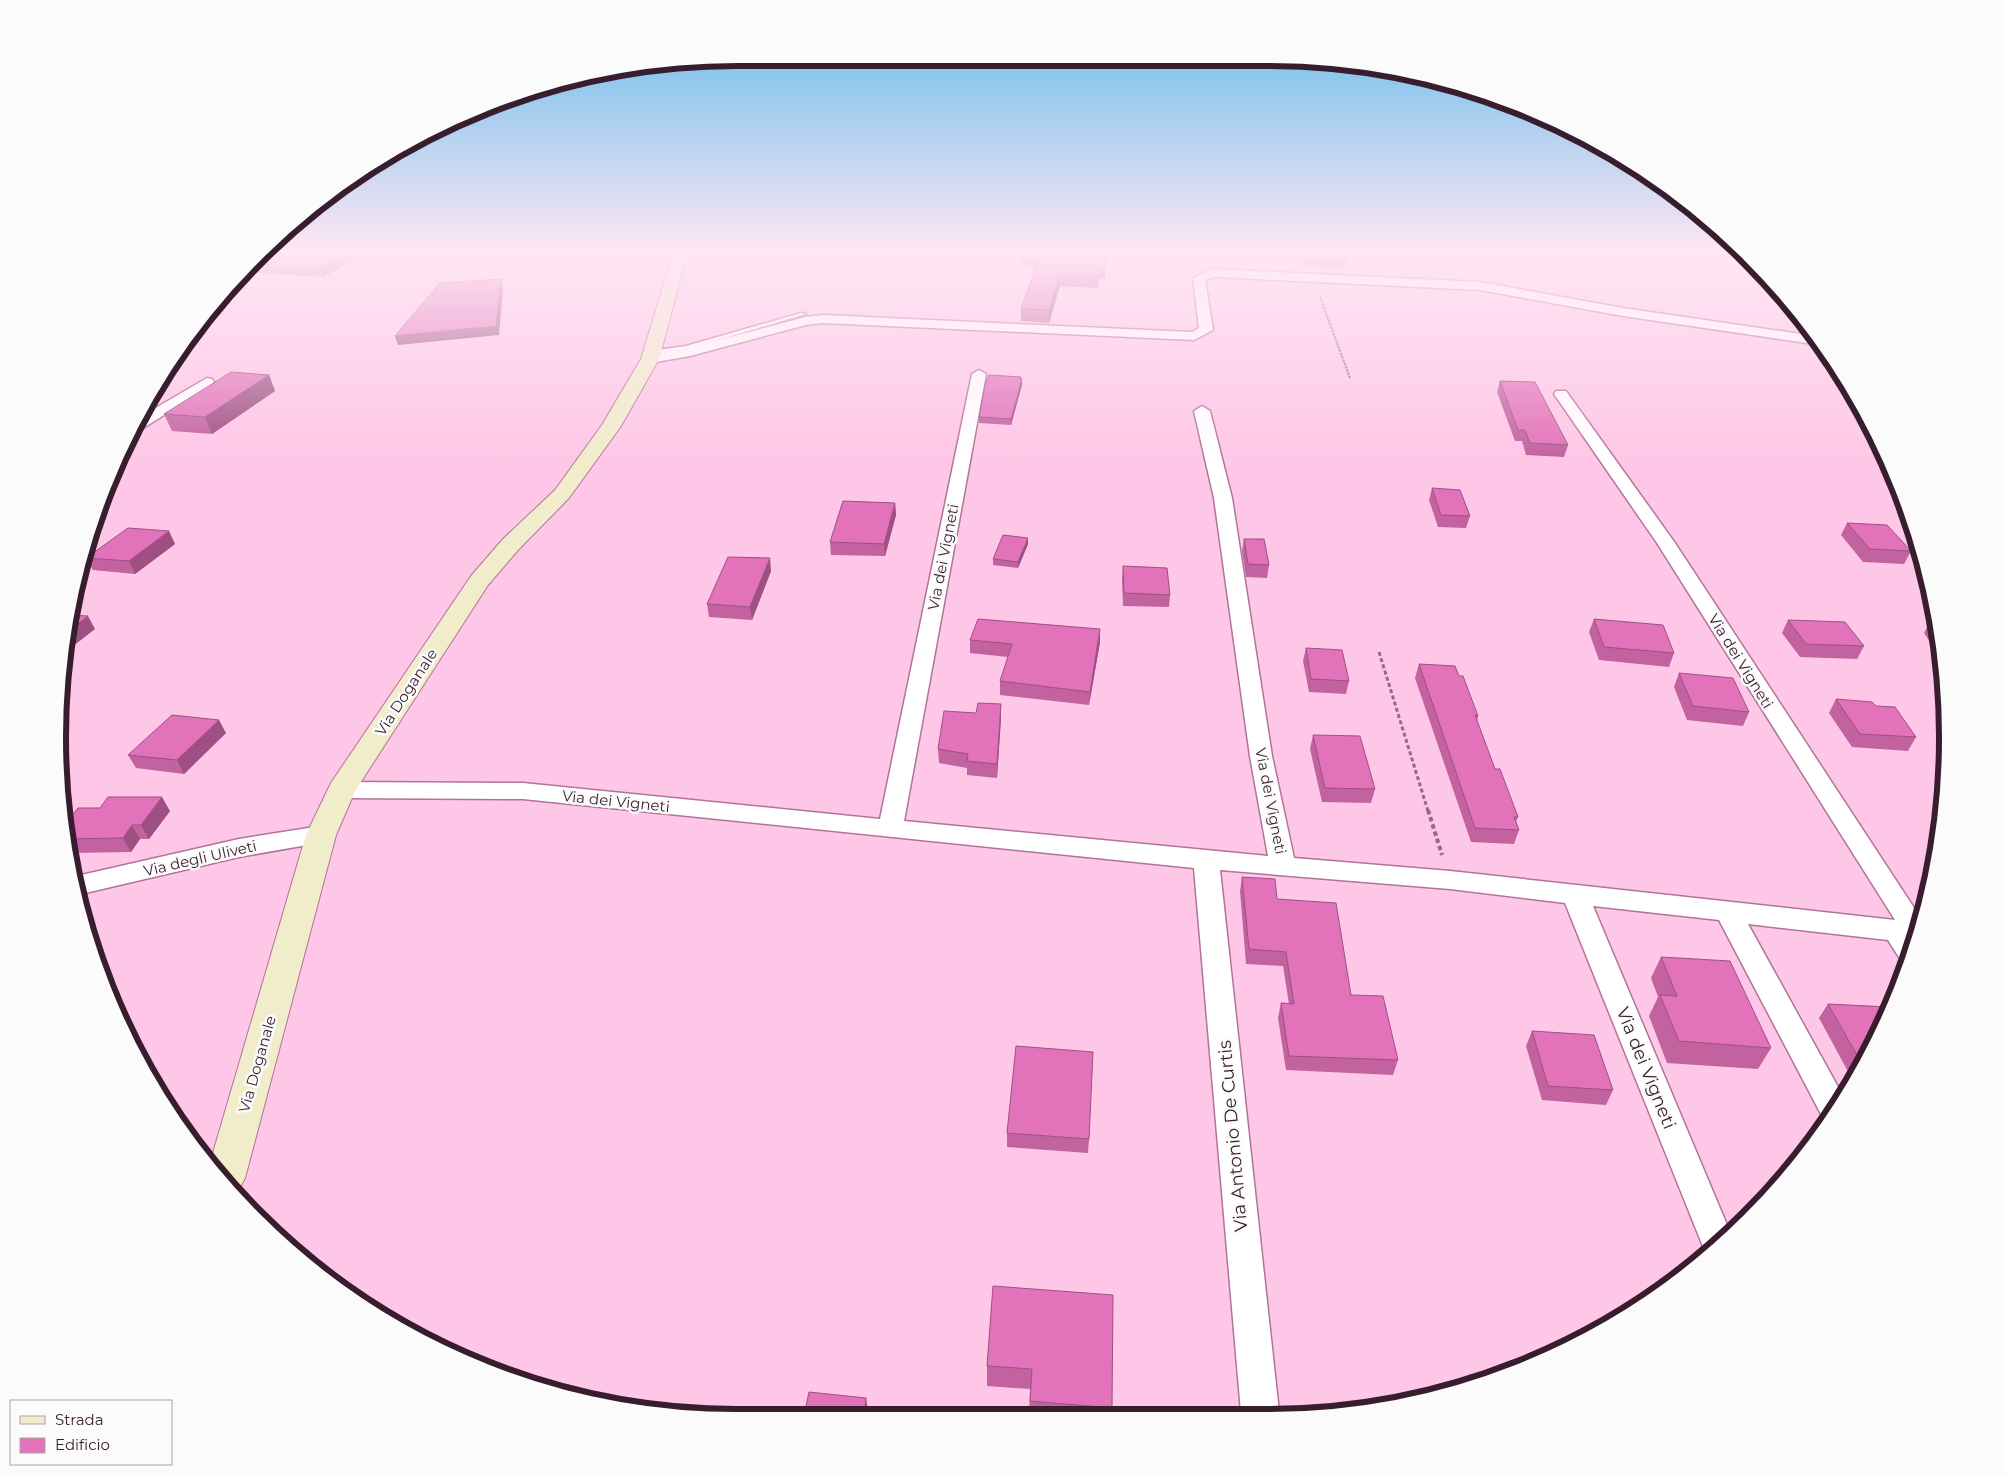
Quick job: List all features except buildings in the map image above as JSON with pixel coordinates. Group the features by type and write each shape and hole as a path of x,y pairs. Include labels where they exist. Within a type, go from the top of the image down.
{"main road":[{"name":"Via Doganale","path":"227,1172 321,835 341,790 479,582 511,544 570,484 611,426 651,356 662,323"}],"street":[{"path":"651,356 690,352 798,323"},
{"path":"922,323 1190,336 1199,335 1206,330 1205,323"},
{"path":"1693,323 1808,341"},
{"name":"Via dei Vigneti","path":"890,828 979,374"},
{"path":"147,419 206,382"},
{"name":"Via dei Vigneti","path":"1561,394 1666,543 1908,935"},
{"name":"Via dei Vigneti","path":"1202,411 1223,498 1262,756 1283,866"},
{"name":"Via dei Vigneti","path":"341,790 433,789 523,791 1206,860 1450,880 1728,912 1908,938"},
{"name":"Via degli Uliveti","path":"83,884 239,848 321,835"},
{"name":"Via Antonio De Curtis","path":"1206,860 1260,1409"},
{"name":"Via dei Vigneti","path":"1575,894 1715,1237"},
{"path":"1728,912 1831,1103"}],"lane":[{"path":"651,356 688,348 773,323"}],"path":[{"path":"1330,323 1350,378"},
{"path":"1379,652 1450,880"}]}
